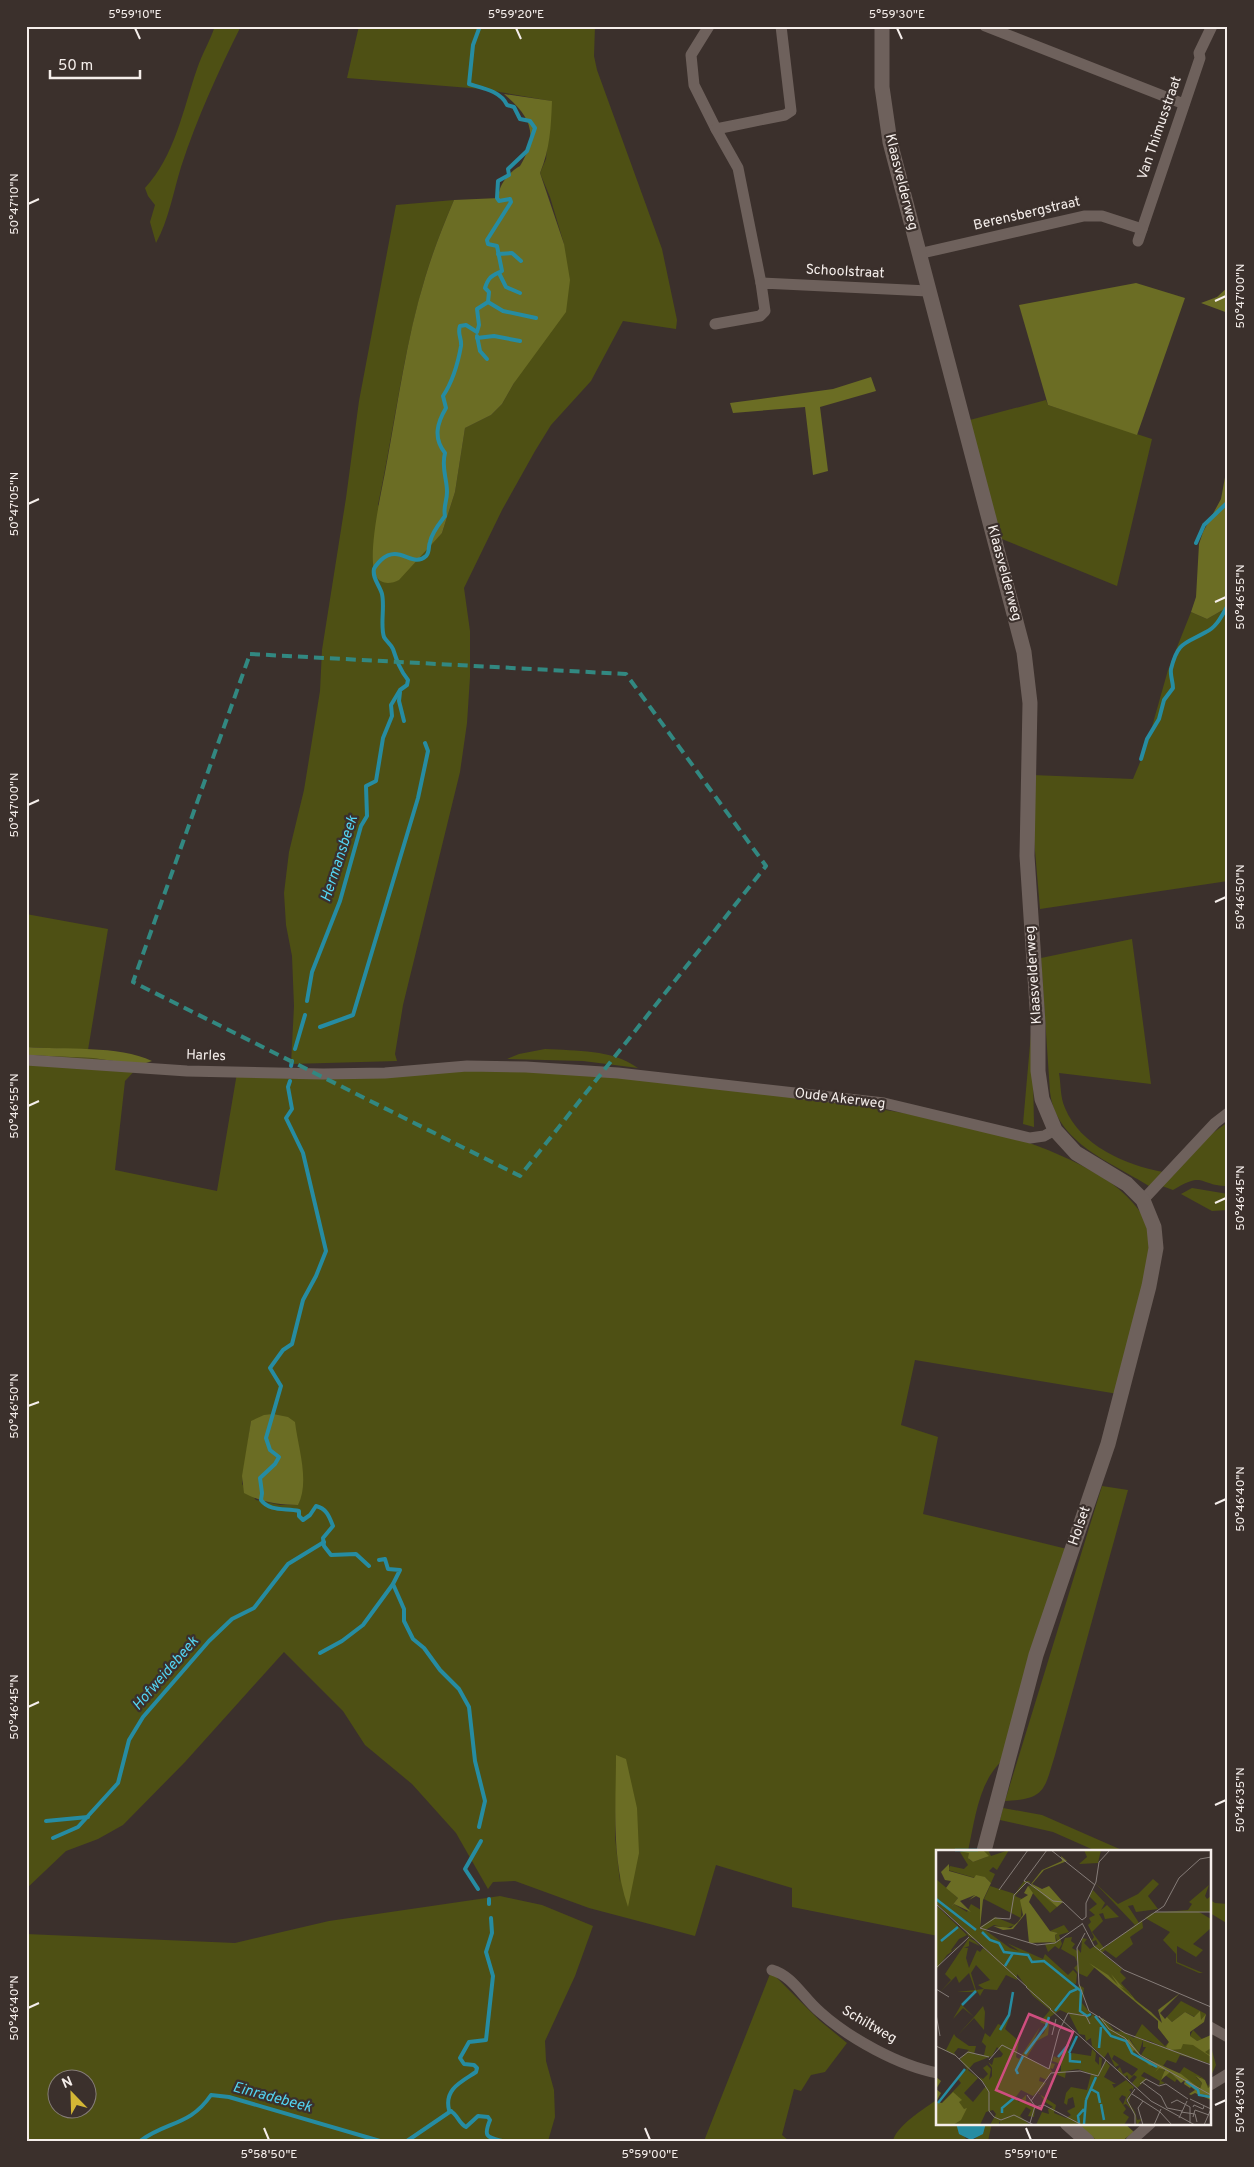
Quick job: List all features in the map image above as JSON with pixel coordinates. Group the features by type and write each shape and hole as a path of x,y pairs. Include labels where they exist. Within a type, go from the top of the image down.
{"street":[{"path":"709,26 691,55 694,85 738,168 766,305 765,311 760,316 715,324"},
{"path":"716,129 785,115 791,110 781,26"},
{"name":"Klaasvelderweg","path":"882,26 884,106 890,142 1024,652 1030,703 1026,856 1038,1023 1038,1071 1042,1099 1055,1130"},
{"path":"985,26 1184,104"},
{"name":"Van Thimusstraat","path":"1138,241 1203,44 1212,26"},
{"name":"Berensbergstraat","path":"918,254 1084,216 1102,216 1142,229"},
{"name":"Schoolstraat","path":"761,283 928,291"},
{"name":"Harles","path":"26,1060 186,1071 323,1074 385,1073"},
{"name":"Oude Akerweg","path":"385,1073 484,1066 618,1073 884,1103 1030,1138 1044,1136 1055,1130"},
{"path":"1055,1130 1076,1153 1127,1184 1143,1200 1215,1123 1228,1113"},
{"name":"Holset","path":"984,1850 1028,1680 1104,1457 1149,1286 1156,1248 1154,1227 1143,1200"},
{"name":"Schiltweg","path":"772,1970 784,1974 818,2010 844,2031 897,2059 936,2073"},
{"path":"1212,2028 1228,2037"},
{"path":"1212,2084 1228,2074"},
{"path":"1068,2124 1087,2141"},
{"path":"1131,2141 1150,2124"}],"highlighted area":[{"path":"250,654 626,674 766,866 520,1176 133,982"}],"shaded area":[{"path":"215,26 241,26 201,113 181,167 168,215 156,243 150,222 155,205 145,188 164,162 171,147 199,63"},
{"path":"359,26 595,26 594,56 597,70 662,249 677,320 676,329 623,321 591,381 551,425 535,451 502,510 464,588 470,631 467,723 460,772 403,1005 395,1054 397,1061 291,1064 294,1006 292,956 286,925 284,893 289,852 304,790 320,691 322,650 359,401 396,205 454,200 431,258 417,306 378,505 431,543 442,533 455,492 465,428 491,415 502,404 514,383 564,244 550,197 540,173 546,159 551,101 482,89 347,78"},
{"path":"504,94 552,101 548,147 540,173 564,244 570,280 566,312 514,383 502,404 491,415 465,428 455,492 442,533 399,580 390,583 383,582 376,576 373,567 376,523 407,348 431,258 454,200 499,198 502,184 512,171 520,166 529,144 530,135 526,118 521,110"},
{"path":"1136,283 1185,298 1137,435 1048,405 1019,305"},
{"path":"1228,287 1228,313 1201,303 1217,297"},
{"path":"871,377 876,391 820,407 828,471 813,475 805,407 733,413 730,403 833,389"},
{"path":"1046,400 1048,405 1152,439 1117,586 997,537 966,421"},
{"path":"1228,461 1228,607 1207,619 1191,612 1196,597 1199,544 1203,532 1221,499"},
{"path":"1228,607 1228,881 1040,909 1031,804 1032,775 1133,779 1146,748 1168,670 1191,612 1207,619"},
{"path":"26,914 108,929 88,1050 26,1047"},
{"path":"1132,939 1151,1084 1059,1073 1063,1104 1081,1133 1105,1151 1119,1158 1148,1169 1163,1172 1149,1186 1087,1149 1074,1138 1054,1110 1050,1092 1041,958"},
{"path":"1032,1022 1034,1127 1023,1124"},
{"path":"26,1047 107,1050 124,1052 152,1061 140,1065 93,1058 26,1055"},
{"path":"545,1049 605,1054 617,1057 638,1068 583,1061 507,1059 519,1054"},
{"path":"26,1055 93,1058 140,1065 125,1081 115,1170 217,1191 237,1073 545,1069 853,1105 950,1121 1013,1137 1073,1161 1111,1183 1133,1203 1157,1237 1118,1394 915,1360 901,1425 938,1437 923,1514 1067,1549 1006,1758 997,1766 984,1788 976,1813 968,1850 936,1850 936,1936 792,1907 792,1888 716,1865 695,1936 589,1908 515,1881 493,1882 488,1889 456,1833 412,1784 365,1745 343,1711 284,1652 185,1762 123,1825 98,1839 66,1851 26,1889","holes":["251,1421 294,1422 299,1454 298,1505 280,1505 256,1500 242,1484","617,1755 620,1882 615,1837"]},
{"path":"1228,1122 1228,1186 1197,1180 1183,1184 1173,1190 1162,1186 1210,1135"},
{"path":"1192,1188 1228,1194 1228,1210 1212,1211 1181,1194"},
{"path":"273,1414 288,1417 295,1422 303,1475 303,1486 298,1505 270,1502 244,1493 242,1476 251,1421 264,1415"},
{"path":"1102,1486 1128,1490 1048,1777 1036,1795 1029,1798 1005,1801"},
{"path":"616,1755 626,1759 637,1808 639,1853 628,1907 619,1870 617,1851 615,1813"},
{"path":"1003,1808 1042,1815 1122,1850 1094,1850 1053,1832 1000,1820"},
{"path":"500,1896 542,1905 593,1926 575,1976 545,2041 546,2061 554,2090 555,2117 548,2141 26,2141 26,1934 235,1943 329,1921"},
{"path":"1212,1901 1228,1904 1228,1924 1212,1914"},
{"path":"770,1974 775,1976 819,2020 847,2043 825,2072 811,2075 801,2091 794,2089 782,2135 789,2141 704,2141"},
{"path":"1212,2050 1216,2065 1212,2074"},
{"path":"936,2100 936,2124 957,2124 966,2139 975,2139 985,2124 992,2124 988,2141 893,2141 899,2129"},
{"path":"1078,2124 1125,2124 1134,2132 1122,2141 1097,2141"}],"water":[{"path":"956,2124 986,2124 983,2134 971,2140 959,2134"}],"waterway":[{"name":"Hermansbeek","path":"307,1001 312,972 340,901 361,826 367,816 366,786 376,781 383,738 392,716 391,705 400,690 407,685 408,680 392,647 384,637 382,627 383,599 374,576 374,569 388,555 400,555 416,560 426,556 432,535 445,516 447,492 444,463 445,453 438,436 440,419 446,408 443,396 452,378 458,359 461,346 460,326 466,325 477,332 479,325 477,309 488,302 489,292 485,288 486,284 491,277 502,271 497,246 488,244 487,240 511,202 510,199 499,201 497,198 498,181 509,175 508,169 527,151 535,128 530,121 520,119 514,107 507,105 496,93 469,84 473,45 480,26"},
{"path":"498,254 512,253 521,261"},
{"path":"499,273 506,287 520,293"},
{"path":"488,302 503,311 536,318"},
{"path":"477,336 480,351 487,359"},
{"path":"477,338 494,336 520,341"},
{"path":"1196,543 1204,525 1228,502"},
{"path":"1141,759 1147,739 1159,719 1164,700 1173,688 1171,669 1176,653 1183,644 1210,630 1228,605"},
{"path":"400,692 399,701 404,721"},
{"path":"320,1027 353,1015 418,798 428,751 425,743"},
{"name":"Hermansbeek","path":"295,1049 305,1015"},
{"name":"Hermansbeek","path":"291,1066 292,1061"},
{"name":"Hermansbeek","path":"290,1081 288,1087 292,1109 286,1118 303,1153 326,1251 316,1276 303,1300 292,1344 283,1350 270,1368 281,1386 266,1438 270,1450 279,1457 275,1464 260,1478 261,1500 273,1508 299,1511 299,1516 303,1520 310,1515 316,1506 323,1509 329,1516 333,1526 323,1538 324,1546 331,1555 356,1554 369,1566"},
{"name":"Hofweidebeek","path":"53,1838 78,1827 118,1783 129,1740 143,1717 209,1641 232,1619 254,1608 288,1564 324,1542"},
{"name":"Hermansbeek","path":"379,1560 385,1559 388,1569 400,1570 393,1584 404,1609 404,1621 413,1639 424,1648 440,1670 459,1689 469,1707 475,1761 485,1801 479,1827"},
{"path":"320,1653 342,1641 363,1625 393,1584"},
{"path":"46,1821 88,1817"},
{"name":"Hermansbeek","path":"478,1889 465,1869 481,1841"},
{"name":"Hermansbeek","path":"489,1899 489,1904"},
{"name":"Hermansbeek","path":"491,1918 492,1933 486,1952 493,1976 486,2040 469,2042 460,2058 464,2064 474,2065 477,2068 476,2072 451,2091 448,2103 449,2110 466,2127 478,2116 488,2117 490,2120 487,2130 488,2135 502,2141"},
{"name":"Einradebeek","path":"140,2141 186,2118 203,2105 211,2095 229,2097 380,2141"},
{"name":"Einradebeek","path":"407,2141 451,2111"}]}
